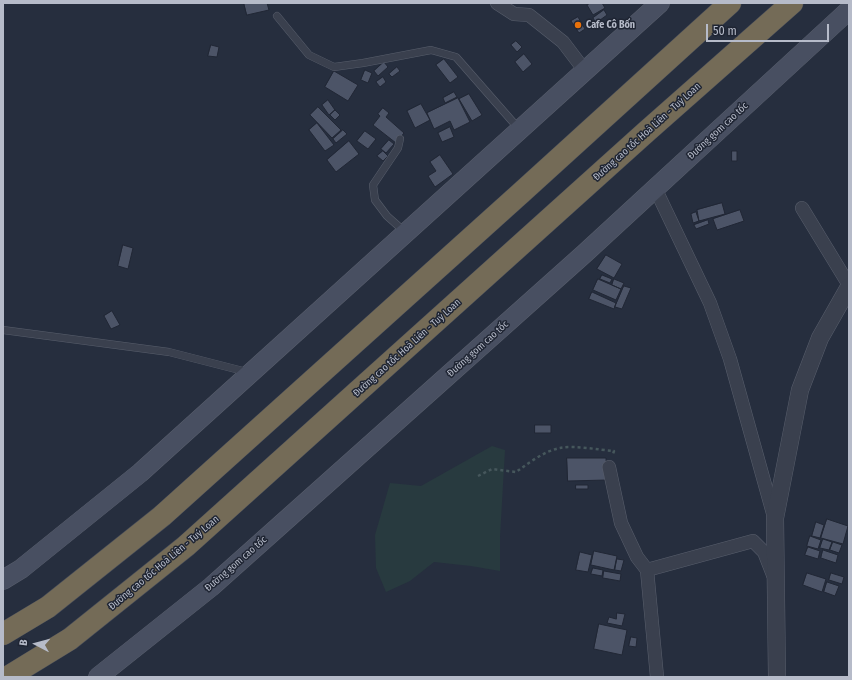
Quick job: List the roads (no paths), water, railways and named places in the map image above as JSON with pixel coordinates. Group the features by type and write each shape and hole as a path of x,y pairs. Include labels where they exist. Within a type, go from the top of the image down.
{"highway":[{"path":"522,192 716,3"},
{"path":"3,634 48,607 162,516 730,3"},
{"name":"Đường cao tốc Hoà Liên - Tuý Loan","path":"8,677 70,639 186,546 646,132 792,3"},
{"path":"646,132 802,3"}],"main road":[{"path":"3,580 21,569 140,473 660,3"},
{"name":"Đường gom cao tốc","path":"98,677 211,587 584,254 849,10"}],"street":[{"path":"497,3 514,14 529,15 563,42 585,71"},
{"path":"655,188 710,303 730,359 775,518"},
{"path":"777,677 775,518 800,390 820,338 849,286 802,208"},
{"path":"609,467 621,523 637,557 647,570 657,677"},
{"path":"647,570 753,541 764,552 777,586"}],"lane":[{"path":"277,16 309,55 334,67 431,50 456,57 520,130"},
{"path":"400,139 398,148 372,185 374,200 387,216 406,233"},
{"path":"3,330 169,352 251,373"}],"place":[{"name":"Cafe Cô Bốn","path":"578,25"}]}
